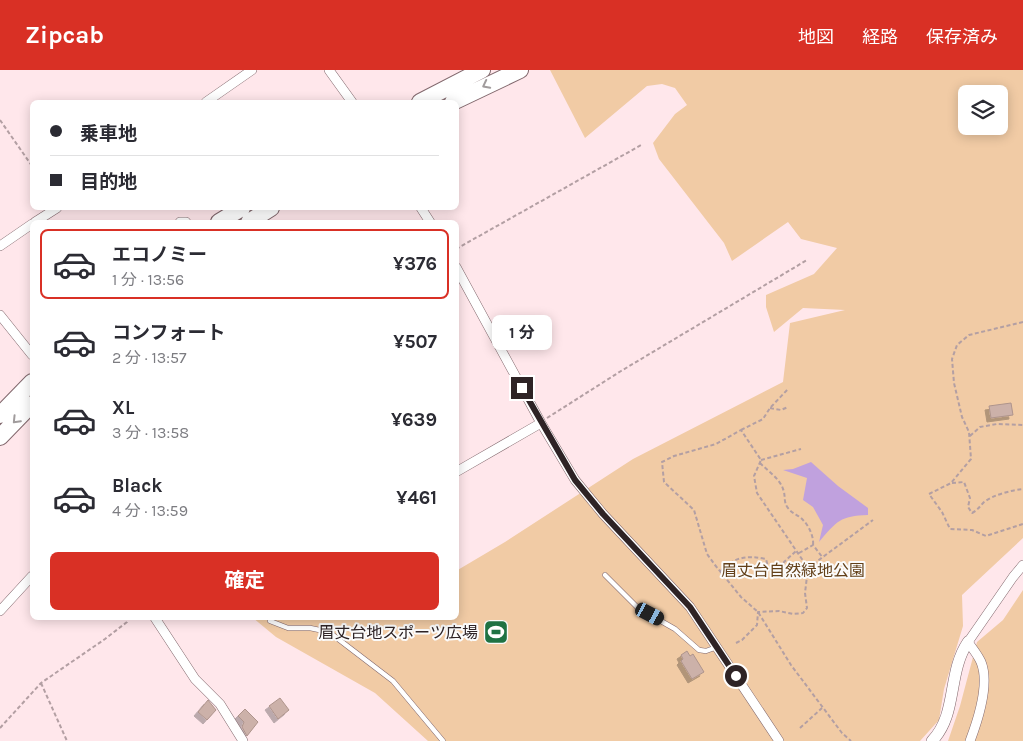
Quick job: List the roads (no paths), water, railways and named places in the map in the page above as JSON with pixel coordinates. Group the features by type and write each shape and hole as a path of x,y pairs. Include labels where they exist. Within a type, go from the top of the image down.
{"highway":[{"path":"424,100 482,70"},
{"path":"457,100 520,70"},
{"path":"222,220 239,210"},
{"path":"252,220 268,210"},
{"path":"0,415 30,384"},
{"path":"0,437 30,406"}],"street":[{"path":"209,100 252,70"},
{"path":"329,70 351,100"},
{"path":"39,220 54,210"},
{"path":"0,246 30,226"},
{"path":"459,272 575,480 603,514 690,607 779,741"},
{"path":"0,315 30,352"},
{"path":"459,470 541,422"},
{"path":"932,741 945,723 950,706 957,663 968,642 1023,565"},
{"path":"0,611 30,578"},
{"path":"156,620 195,679 220,704 243,741"},
{"path":"968,642 981,662 984,682 983,696 970,741"}],"lane":[{"path":"605,575 638,608 675,630 699,650 706,651 717,647"},
{"path":"270,621 288,628 310,628 329,632 393,681 444,741"}],"place":[{"name":"眉丈台地スポーツ広場","path":"496,632"}],"park label":[{"name":"眉丈台自然緑地公園","path":"793,570"}]}
